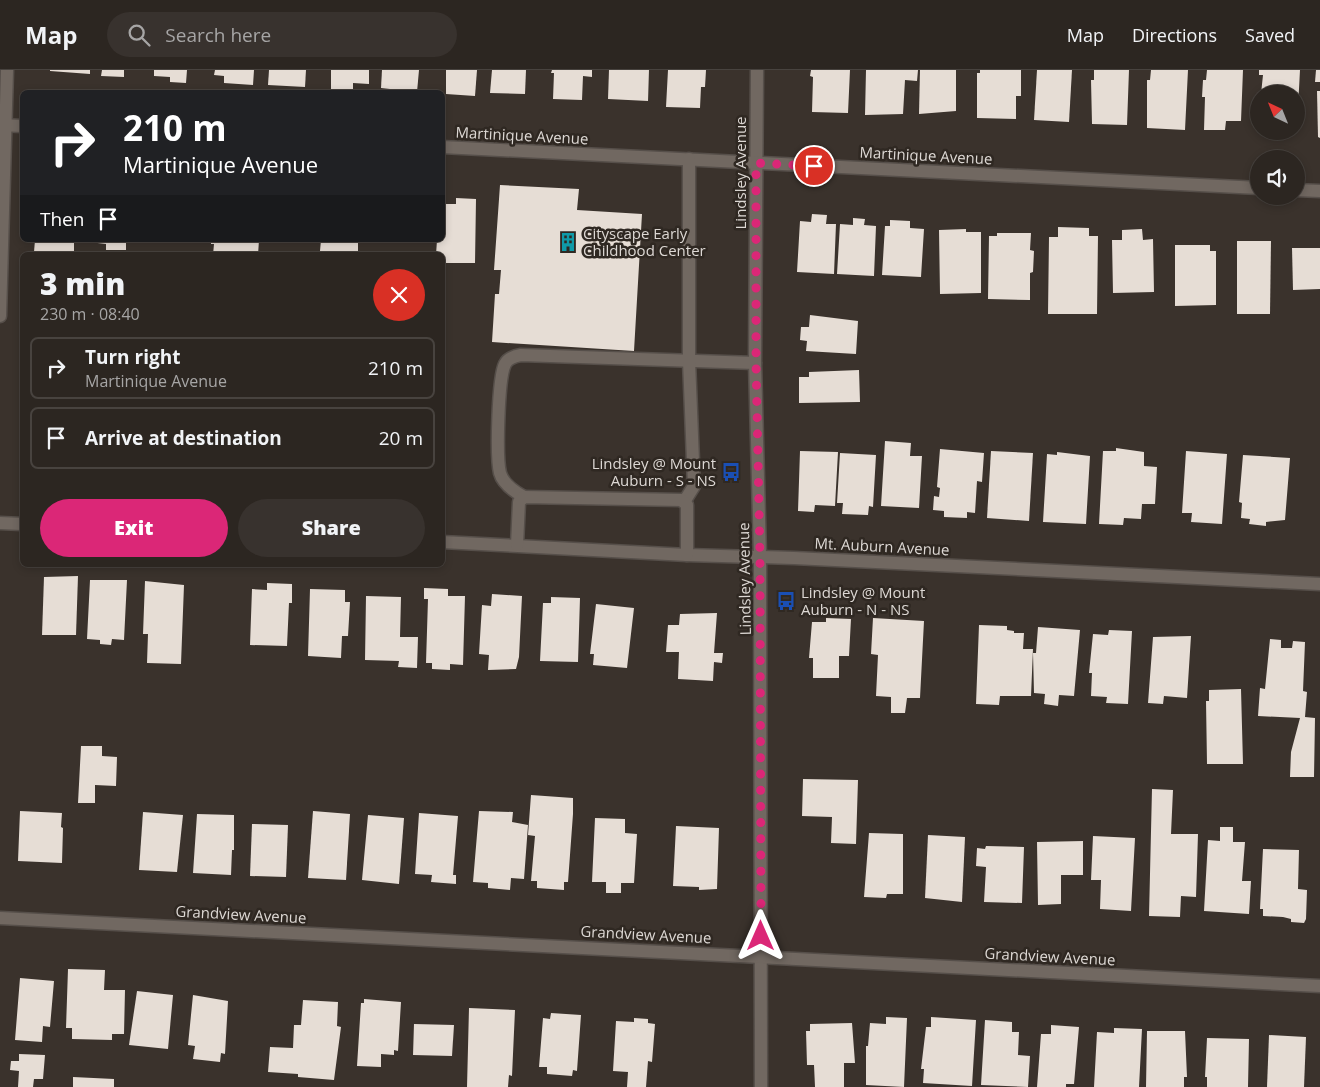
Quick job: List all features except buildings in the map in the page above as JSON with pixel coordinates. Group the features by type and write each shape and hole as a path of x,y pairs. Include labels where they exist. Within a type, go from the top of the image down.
{"street":[{"path":"0,316 2,125 6,70"},
{"name":"Lindsley Avenue","path":"757,70 756,363 760,556 762,1087"},
{"path":"2,125 20,126"},
{"name":"Martinique Avenue","path":"445,147 1250,188"},
{"path":"684,502 694,486 689,361 689,160"},
{"path":"1305,190 1320,191"},
{"path":"687,555 687,505 681,500 524,497 512,490 500,475 498,458 501,376 506,362 512,357 521,355 756,363"},
{"path":"517,545 519,502 524,497"},
{"path":"0,523 20,524"},
{"name":"Mt. Auburn Avenue","path":"445,542 1320,584"},
{"name":"Grandview Avenue","path":"0,918 1320,986"}],"place":[{"name":"Cityscape Early Childhood Center","path":"568,242"},
{"name":"Lindsley @ Mount Auburn - S - NS","path":"731,472"},
{"name":"Lindsley @ Mount Auburn - N - NS","path":"786,601"}],"route":[{"path":"761,936 756,163 814,166"}]}
